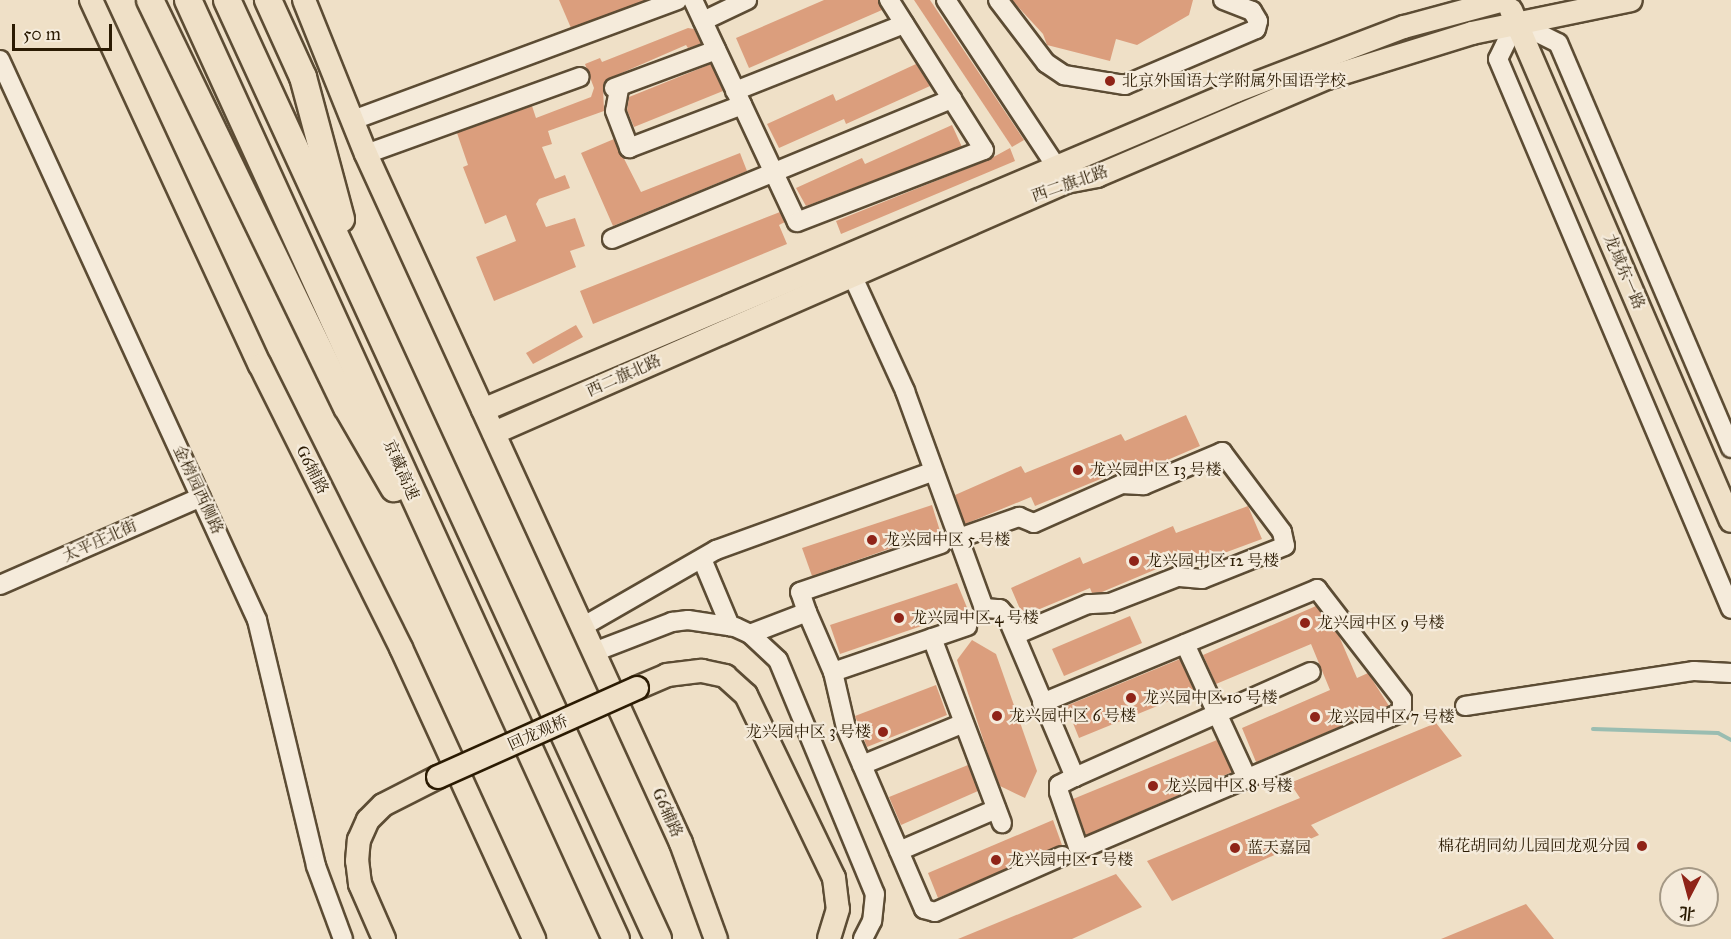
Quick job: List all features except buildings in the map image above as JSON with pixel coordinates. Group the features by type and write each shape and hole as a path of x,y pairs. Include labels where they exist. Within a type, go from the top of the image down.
{"highway":[{"path":"150,0 347,407 465,609"},
{"name":"京藏高速","path":"188,0 616,939"},
{"path":"227,0 609,832"},
{"path":"268,0 303,77 358,286"},
{"path":"505,605 658,939"}],"main road":[{"name":"G6辅路","path":"91,0 260,365 400,648 534,939"},
{"name":"G6辅路","path":"304,0 366,154 681,843 716,939"},
{"name":"西二旗北路","path":"494,433 852,275 1061,174 1317,58 1404,27 1505,0"},
{"name":"龙域东一路","path":"1505,0 1731,521"},
{"name":"西二旗北路","path":"483,410 1061,174 1097,176 1327,78 1516,22 1631,0"},
{"path":"639,693 673,674 702,670 724,676 746,695 834,878 838,909 829,939"},
{"path":"639,693 678,683 700,682 721,688 742,707 823,884 824,918 814,939"},
{"name":"回龙观桥","path":"440,782 639,693"},
{"path":"384,939 360,884 359,840 368,820 383,805 440,782"},
{"path":"394,939 372,887 370,847 378,826 394,810 440,782"}],"street":[{"path":"352,120 481,75 678,0"},
{"path":"693,0 796,222 984,150 889,0"},
{"path":"703,21 747,0"},
{"path":"946,0 1061,174"},
{"path":"998,0 1046,63 1064,75 1125,85 1256,28 1258,21 1252,11 1223,0"},
{"path":"1731,448 1558,43 1516,22 1497,59 1731,609"},
{"path":"716,50 616,88 615,111 629,148 904,24"},
{"name":"金榜园西侧路","path":"0,60 201,497 265,642 314,857 343,939"},
{"path":"366,154 580,78"},
{"path":"612,239 951,99"},
{"path":"852,275 905,391 932,472 984,608 1000,609 1015,635 1075,777"},
{"path":"959,538 1019,517 1034,523 1122,484 1144,486 1222,452 1282,532 1285,546 1202,579 1177,578 1110,603 1088,603 1015,635"},
{"path":"582,627 716,550 932,472"},
{"name":"太平庄北街","path":"0,585 201,497"},
{"path":"941,544 800,592 833,672 846,728 924,909 935,912 1062,856"},
{"path":"702,559 730,626"},
{"path":"1042,703 1317,590 1402,699 1402,708 1398,714 1084,848 1077,847 1059,792 1059,785 1311,672"},
{"path":"620,607 634,637"},
{"path":"757,640 807,612"},
{"path":"594,652 672,622 730,626 757,640 778,660 875,894 873,921 863,939"},
{"path":"833,672 967,626"},
{"path":"899,851 999,816 933,638"},
{"path":"1185,644 1247,778"},
{"path":"1465,706 1694,670 1731,673"},
{"path":"862,765 964,723"}],"waterway":[{"path":"1593,729 1718,733 1731,740"}],"place":[{"name":"北京外国语大学附属外国语学校","path":"1110,81"},
{"name":"龙兴园中区 13 号楼","path":"1078,470"},
{"name":"龙兴园中区 5 号楼","path":"872,540"},
{"name":"龙兴园中区 12 号楼","path":"1134,561"},
{"name":"龙兴园中区 4 号楼","path":"899,618"},
{"name":"龙兴园中区 9 号楼","path":"1305,623"},
{"name":"龙兴园中区 10 号楼","path":"1131,698"},
{"name":"龙兴园中区 6 号楼","path":"997,716"},
{"name":"龙兴园中区 7 号楼","path":"1315,717"},
{"name":"龙兴园中区 3 号楼","path":"883,732"},
{"name":"龙兴园中区 8 号楼","path":"1153,786"},
{"name":"棉花胡同幼儿园回龙观分园","path":"1642,846"},
{"name":"蓝天嘉园","path":"1235,848"},
{"name":"龙兴园中区 1 号楼","path":"996,860"}]}
